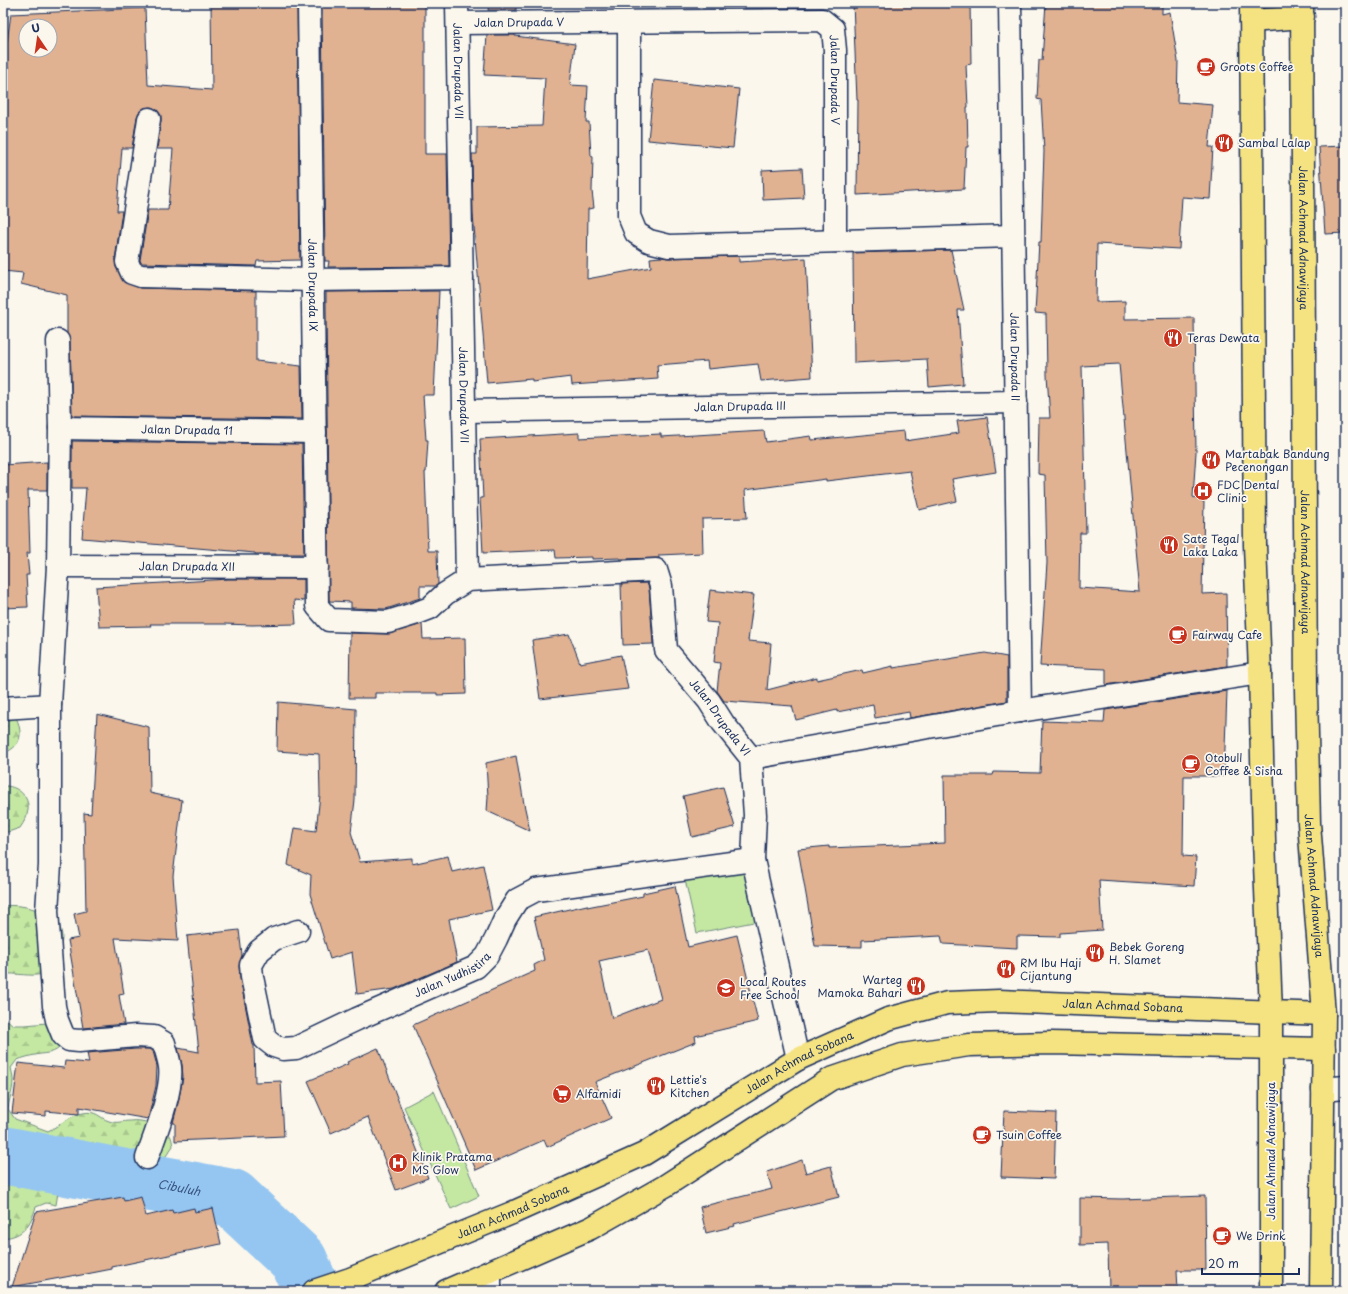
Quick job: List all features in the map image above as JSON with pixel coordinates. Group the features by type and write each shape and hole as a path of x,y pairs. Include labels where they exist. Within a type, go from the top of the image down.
{"main road":[{"path":"1271,1011 1255,545 1251,12 1302,10"},
{"name":"Jalan Achmad Adnawijaya","path":"1302,10 1306,706 1309,823 1324,1014 1324,1049"},
{"name":"Jalan Achmad Sobana","path":"314,1291 350,1279 512,1213 644,1154 798,1058 888,1019 947,1003 999,1001 1324,1014"},
{"name":"Jalan Ahmad Adnawijaya","path":"1271,1011 1271,1291"},
{"path":"446,1291 490,1282 591,1228 652,1194 831,1079 902,1055 968,1045 1051,1043 1324,1049 1322,1291"}],"street":[{"name":"Jalan Drupada IX","path":"309,3 317,567"},
{"name":"Jalan Drupada II","path":"1010,3 1020,711"},
{"name":"Jalan Drupada V","path":"458,13 629,22 822,20 833,29 835,50 835,241"},
{"name":"Jalan Drupada VII","path":"458,13 467,580"},
{"path":"629,22 628,216 636,233 649,241 669,246 1013,236"},
{"path":"149,119 128,262 132,273 141,276 313,280 462,278"},
{"path":"58,341 60,428 58,566 50,705 50,865 47,911 54,1006 57,1020 64,1035 70,1040 78,1041 136,1036 154,1037 164,1043 170,1068 170,1079 164,1107 147,1158"},
{"name":"Jalan Drupada III","path":"464,411 1016,402"},
{"name":"Jalan Drupada 11","path":"60,428 315,432"},
{"name":"Jalan Drupada XII","path":"58,566 317,567"},
{"path":"317,567 317,606 328,620 388,622 430,608 445,594 467,580"},
{"name":"Jalan Drupada VI","path":"467,580 656,570 661,586 666,650 708,701 723,723 751,758 754,815 753,860 798,1058"},
{"path":"751,758 1020,711 1260,673"},
{"path":"3,708 50,705"},
{"name":"Jalan Yudhistira","path":"298,930 274,939 258,951 251,965 252,977 265,1040 274,1046 283,1049 296,1048 476,967 487,956 517,900 536,890 753,860"},
{"path":"1323,1088 1345,1087"}],"green space":[{"path":"3,707 12,711 14,714 18,722 20,735 15,746 3,754"},
{"path":"3,786 13,787 21,792 27,800 28,805 27,815 20,828 8,832 3,832"},
{"path":"755,863 764,920 697,933 684,875"},
{"path":"3,906 20,906 40,911 56,922 61,929 62,943 56,956 44,974 3,974"},
{"path":"3,1016 13,1025 47,1023 64,1044 54,1052 17,1060 11,1068 13,1085 8,1109 15,1119 48,1131 78,1114 88,1112 112,1122 140,1121 156,1125 170,1135 173,1146 161,1163 157,1174 149,1181 127,1185 104,1182 95,1178 81,1162 72,1158 62,1160 57,1181 58,1192 56,1205 46,1203 36,1207 28,1224 21,1232 10,1237 3,1238"},
{"path":"434,1091 479,1196 451,1209 404,1107"}],"building":[{"path":"211,3 297,3 300,260 257,261 256,266 141,263 140,260 148,210 168,210 173,149 157,149 161,115 157,110 151,107 144,108 139,112 132,148 122,148 117,211 122,211 115,260 116,267 124,282 140,288 256,291 256,361 301,366 302,419 72,416 70,341 67,333 67,295 21,284 23,273 3,271 3,117 8,67 3,67 3,42 7,42 11,14 145,8 148,85 212,90"},
{"path":"322,3 425,3 425,154 447,154 449,266 328,267 329,261 325,261"},
{"path":"489,3 516,3 516,10 488,10"},
{"path":"853,3 970,3 971,64 966,65 968,147 966,147 964,189 857,195 858,100"},
{"path":"1046,3 1162,3 1162,14 1170,12 1178,61 1177,102 1213,105 1209,147 1213,147 1210,199 1182,197 1179,249 1097,244 1096,302 1125,301 1125,319 1194,318 1196,452 1193,497 1204,502 1202,594 1226,593 1227,666 1106,685 1106,669 1040,666 1047,563 1045,475 1038,474 1039,418 1050,418 1047,375 1046,314 1035,313 1039,242 1041,242 1044,151 1041,100 1037,99 1039,60 1042,60","holes":["1119,364 1140,592 1079,588 1080,533 1086,533 1082,366"]},
{"path":"487,35 515,35 575,44 570,85 588,86 586,122 589,122 591,156 593,157 592,191 594,208 588,209 587,279 651,267 650,258 739,256 739,262 806,258 812,377 761,381 758,364 708,369 707,361 657,365 658,379 572,385 571,377 532,382 532,379 487,383 473,214 472,154 477,154 477,127 542,126 545,78 484,75"},
{"path":"654,80 739,89 733,148 648,140"},
{"path":"1345,146 1345,233 1325,234 1319,147"},
{"path":"802,168 804,198 763,200 762,170"},
{"path":"951,250 964,310 958,310 963,384 929,387 927,359 854,363 853,253"},
{"path":"439,291 434,395 423,395 426,440 428,440 425,472 428,551 437,551 438,584 436,586 420,586 420,598 386,609 351,608 351,602 329,601 326,292"},
{"path":"987,417 996,472 952,479 957,501 919,510 910,471 826,481 826,479 745,490 747,518 702,519 703,553 659,555 659,558 592,559 592,557 556,558 555,550 483,553 480,498 483,498 480,439 579,433 579,438 661,434 661,437 764,431 766,442 811,436 812,440 904,431 905,441 959,433 957,421"},
{"path":"72,441 302,444 304,554 255,554 82,538 86,488 72,488"},
{"path":"47,462 47,490 28,490 30,553 27,553 29,575 26,575 28,607 3,608 3,465"},
{"path":"229,579 304,579 304,601 294,600 296,624 150,624 151,626 99,627 96,587"},
{"path":"647,583 649,588 653,644 623,645 621,584"},
{"path":"710,590 754,595 748,641 771,643 767,690 817,677 817,680 862,670 863,673 893,666 893,668 985,653 1007,657 1007,701 910,718 909,712 875,718 873,705 837,712 837,710 796,720 792,706 724,701 717,691 720,663 714,662 718,623 706,622"},
{"path":"422,624 423,639 465,638 466,694 437,695 437,693 375,693 375,698 349,698 350,633 388,634"},
{"path":"569,634 580,663 621,655 628,689 540,699 532,640"},
{"path":"1227,691 1224,776 1184,776 1183,856 1196,857 1194,886 1099,880 1102,930 1060,933 1060,937 1017,936 1017,948 943,944 941,936 862,940 862,947 815,946 798,849 829,846 829,848 945,843 944,775 993,775 994,772 1040,773 1042,721 1104,723 1105,710"},
{"path":"278,702 356,709 355,800 351,832 360,862 412,858 412,864 448,856 452,872 483,865 492,910 449,919 457,962 394,989 357,994 352,952 330,959 310,894 311,875 288,865 294,828 316,831 320,795 319,754 277,751"},
{"path":"97,714 149,727 150,793 182,800 173,876 178,941 115,938 124,994 119,995 124,1024 83,1028 68,940 79,938 74,914 86,911 84,813 91,814"},
{"path":"516,756 530,831 487,811 488,797 486,763"},
{"path":"723,787 735,827 692,837 683,796"},
{"path":"675,886 688,947 737,935 758,1021 695,1036 696,1042 595,1082 611,1118 547,1147 544,1140 476,1170 413,1025 535,971 534,965 544,960 534,917 587,905 587,907 643,896 643,893","holes":["648,950 661,999 612,1018 599,961"]},
{"path":"239,930 242,955 239,966 240,978 254,1045 255,1082 281,1081 284,1136 175,1141 175,1123 173,1123 183,1077 178,1048 199,1052 187,936"},
{"path":"378,1048 428,1178 396,1190 368,1117 331,1133 308,1081 348,1064 347,1062"},
{"path":"150,1049 153,1051 157,1066 156,1086 148,1119 79,1107 79,1114 46,1111 46,1116 12,1113 18,1063 64,1068 65,1061 89,1063 87,1053"},
{"path":"1004,1111 1056,1113 1054,1179 1001,1177"},
{"path":"802,1160 806,1173 831,1166 839,1197 734,1224 735,1226 706,1233 700,1207 772,1189 767,1172"},
{"path":"1205,1196 1206,1270 1177,1270 1178,1291 1109,1291 1108,1244 1080,1245 1080,1198 1122,1199"},
{"path":"123,1197 124,1201 141,1197 146,1216 172,1210 173,1213 194,1208 195,1212 213,1208 221,1244 112,1267 112,1269 12,1287 36,1212"}],"waterway":[{"name":"Cibuluh","path":"3,1155 232,1198 299,1261 312,1291"}],"place":[{"name":"Groots Coffee","path":"1206,67"},
{"name":"Sambal Lalap","path":"1224,143"},
{"name":"Teras Dewata","path":"1173,338"},
{"name":"Martabak Bandung Pecenongan","path":"1211,460"},
{"name":"FDC Dental Clinic","path":"1203,491"},
{"name":"Sate Tegal Laka Laka","path":"1169,545"},
{"name":"Fairway Cafe","path":"1178,635"},
{"name":"Otobull Coffee & Sisha","path":"1191,764"},
{"name":"Bebek Goreng H. Slamet","path":"1095,953"},
{"name":"RM Ibu Haji Cijantung","path":"1006,969"},
{"name":"Warteg Mamoka Bahari","path":"916,986"},
{"name":"Local Routes Free School","path":"726,988"},
{"name":"Lettie's Kitchen","path":"656,1086"},
{"name":"Alfamidi","path":"562,1094"},
{"name":"Tsuin Coffee","path":"982,1135"},
{"name":"Klinik Pratama MS Glow","path":"398,1163"},
{"name":"We Drink","path":"1222,1236"}]}
